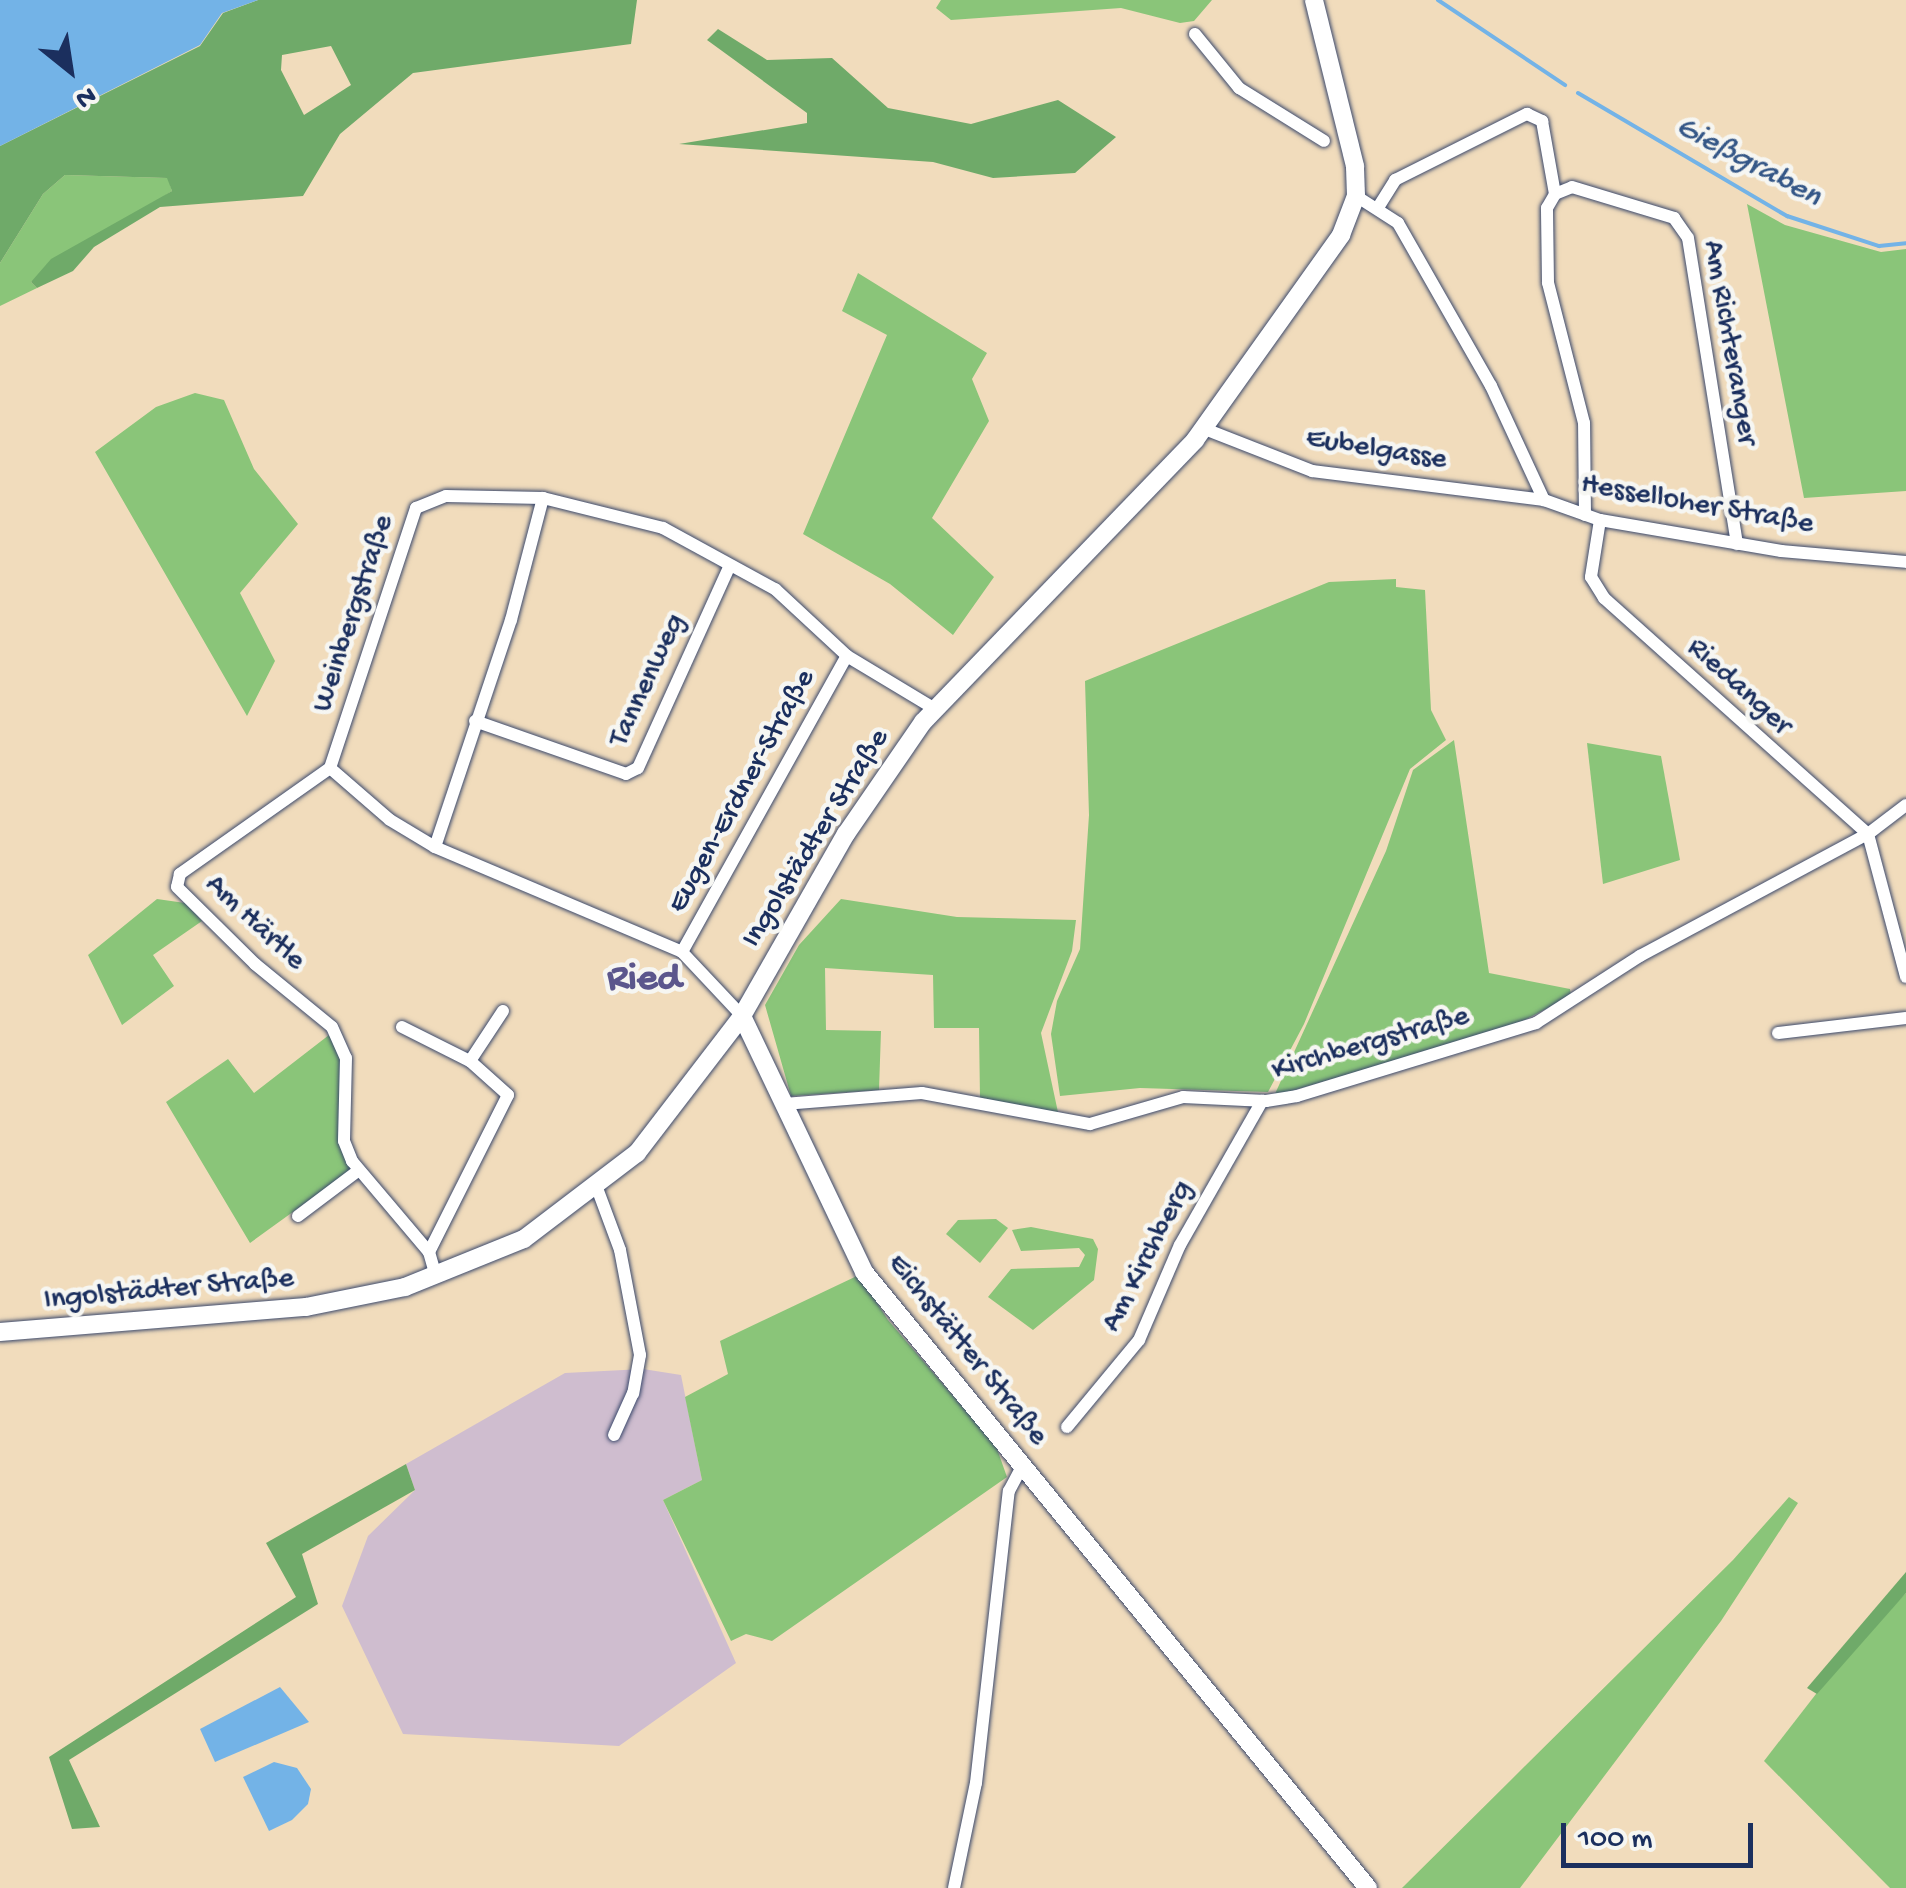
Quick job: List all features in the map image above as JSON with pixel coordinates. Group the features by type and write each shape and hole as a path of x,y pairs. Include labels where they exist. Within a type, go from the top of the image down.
{"main road":[{"name":"Ingolstädter Straße","path":"0,1332 306,1307 436,1278 524,1239 597,1188 673,1114 742,1016 846,834 936,709 1204,429 1341,236 1356,196 1350,141 1314,0"},
{"name":"Eichstätter Straße","path":"742,1016 864,1272 1368,1888"}],"street":[{"path":"1195,34 1239,88 1324,141"},
{"path":"1379,206 1395,180 1527,114 1537,116 1554,194 1547,208 1548,283 1584,423 1585,514"},
{"name":"Am Richteranger","path":"1554,194 1572,187 1674,218 1688,238 1737,544"},
{"name":"Hesselloher Straße","path":"1356,196 1379,206 1398,223 1492,386 1544,500 1600,520 1737,544 1906,562"},
{"name":"Eubelgasse","path":"1204,429 1312,471 1544,500"},
{"name":"Weinbergstraße","path":"330,768 416,508 446,496 543,498 663,528 775,589 847,656 936,709"},
{"path":"436,847 511,620 543,498"},
{"name":"Riedanger","path":"1600,520 1591,577 1604,598 1868,834"},
{"name":"Tannenweg","path":"475,721 626,774 638,768 729,567"},
{"name":"Eugen-Erdner-Straße","path":"682,952 847,656"},
{"path":"330,768 390,820 436,847 682,952 742,1016"},
{"name":"Am Härtle","path":"330,768 180,874 178,887 255,964 332,1027 346,1058 344,1141 358,1170 429,1252 436,1278"},
{"path":"1906,805 1868,834 1906,977"},
{"name":"Kirchbergstraße","path":"784,1104 922,1093 1090,1124 1183,1097 1262,1101 1536,1024 1640,956 1868,834"},
{"path":"470,1061 503,1012"},
{"path":"1778,1033 1906,1018"},
{"path":"402,1027 470,1061 501,1083 507,1105 429,1252"},
{"name":"Am Kirchberg","path":"1067,1428 1139,1340 1180,1245 1262,1101"},
{"path":"298,1216 358,1170"},
{"path":"597,1188 620,1250 640,1355 633,1393 614,1435"},
{"path":"954,1888 976,1783 1008,1490 1023,1466"}],"shaded area":[{"path":"643,1369 681,1375 702,1480 663,1500 736,1663 619,1746 403,1734 342,1606 368,1536 415,1490 406,1464 565,1373"}],"green space":[{"path":"258,0 637,0 631,44 413,73 340,134 303,196 160,207 94,247 73,271 37,288 31,282 51,259 172,191 167,178 65,175 43,194 0,263 0,146 200,46 223,13","holes":["331,46 351,85 304,115 281,70 282,55"]},
{"path":"941,0 1212,0 1194,21 1180,23 1121,8 951,20 936,8"},
{"path":"718,29 767,60 832,58 888,108 971,124 1058,100 1116,137 1075,173 993,178 933,162 679,144 807,123 807,113 707,40"},
{"path":"65,175 168,178 172,191 31,282 37,288 0,306 0,263 43,194"},
{"path":"1747,204 1785,225 1881,252 1906,249 1906,491 1804,498"},
{"path":"858,273 987,353 972,379 989,421 932,518 994,577 953,635 890,584 803,534 887,335 842,311"},
{"path":"195,393 224,400 254,469 298,524 240,593 275,661 247,716 95,452 156,407"},
{"path":"1396,579 1396,587 1425,590 1431,710 1446,740 1410,769 1304,1024 1268,1092 1140,1088 1060,1096 1051,1034 1057,1001 1080,949 1089,815 1085,681 1329,582"},
{"path":"1454,740 1489,973 1570,989 1571,996 1511,1027 1274,1096 1386,851 1413,770"},
{"path":"1587,743 1661,756 1680,860 1603,884"},
{"path":"157,899 185,903 202,921 153,955 174,986 122,1025 88,955"},
{"path":"841,899 957,917 1076,920 1072,951 1041,1033 1059,1117 980,1099 979,1028 934,1028 933,975 825,968 826,1030 881,1031 879,1090 791,1096 765,1005 799,945"},
{"path":"329,1035 340,1054 351,1170 250,1243 166,1102 228,1059 254,1093"},
{"path":"996,1219 1008,1228 980,1263 946,1234 958,1220"},
{"path":"1031,1227 1093,1239 1098,1249 1094,1280 1033,1330 988,1297 1011,1269 1079,1267 1085,1255 1079,1248 1021,1251 1012,1230"},
{"path":"859,1275 888,1320 996,1446 1007,1477 772,1641 746,1634 731,1641 663,1500 702,1480 685,1397 728,1374 720,1341"},
{"path":"406,1464 415,1490 302,1554 318,1604 69,1760 100,1827 72,1829 49,1757 296,1597 266,1543"},
{"path":"1789,1497 1798,1503 1721,1621 1520,1888 1402,1888 1733,1560"},
{"path":"1906,1572 1906,1593 1817,1694 1807,1688"},
{"path":"1906,1593 1906,1888 1890,1888 1764,1761 1847,1654"}],"water":[{"path":"0,0 258,0 222,13 200,45 0,146"},
{"path":"280,1687 309,1722 215,1762 200,1729"},
{"path":"274,1762 297,1768 311,1789 308,1804 292,1820 269,1831 243,1777"}],"waterway":[{"name":"Gießgraben","path":"1438,0 1565,85"},
{"name":"Gießgraben","path":"1578,93 1787,216 1879,246 1906,243"}],"district":[{"name":"Ried","path":"644,980"}]}
